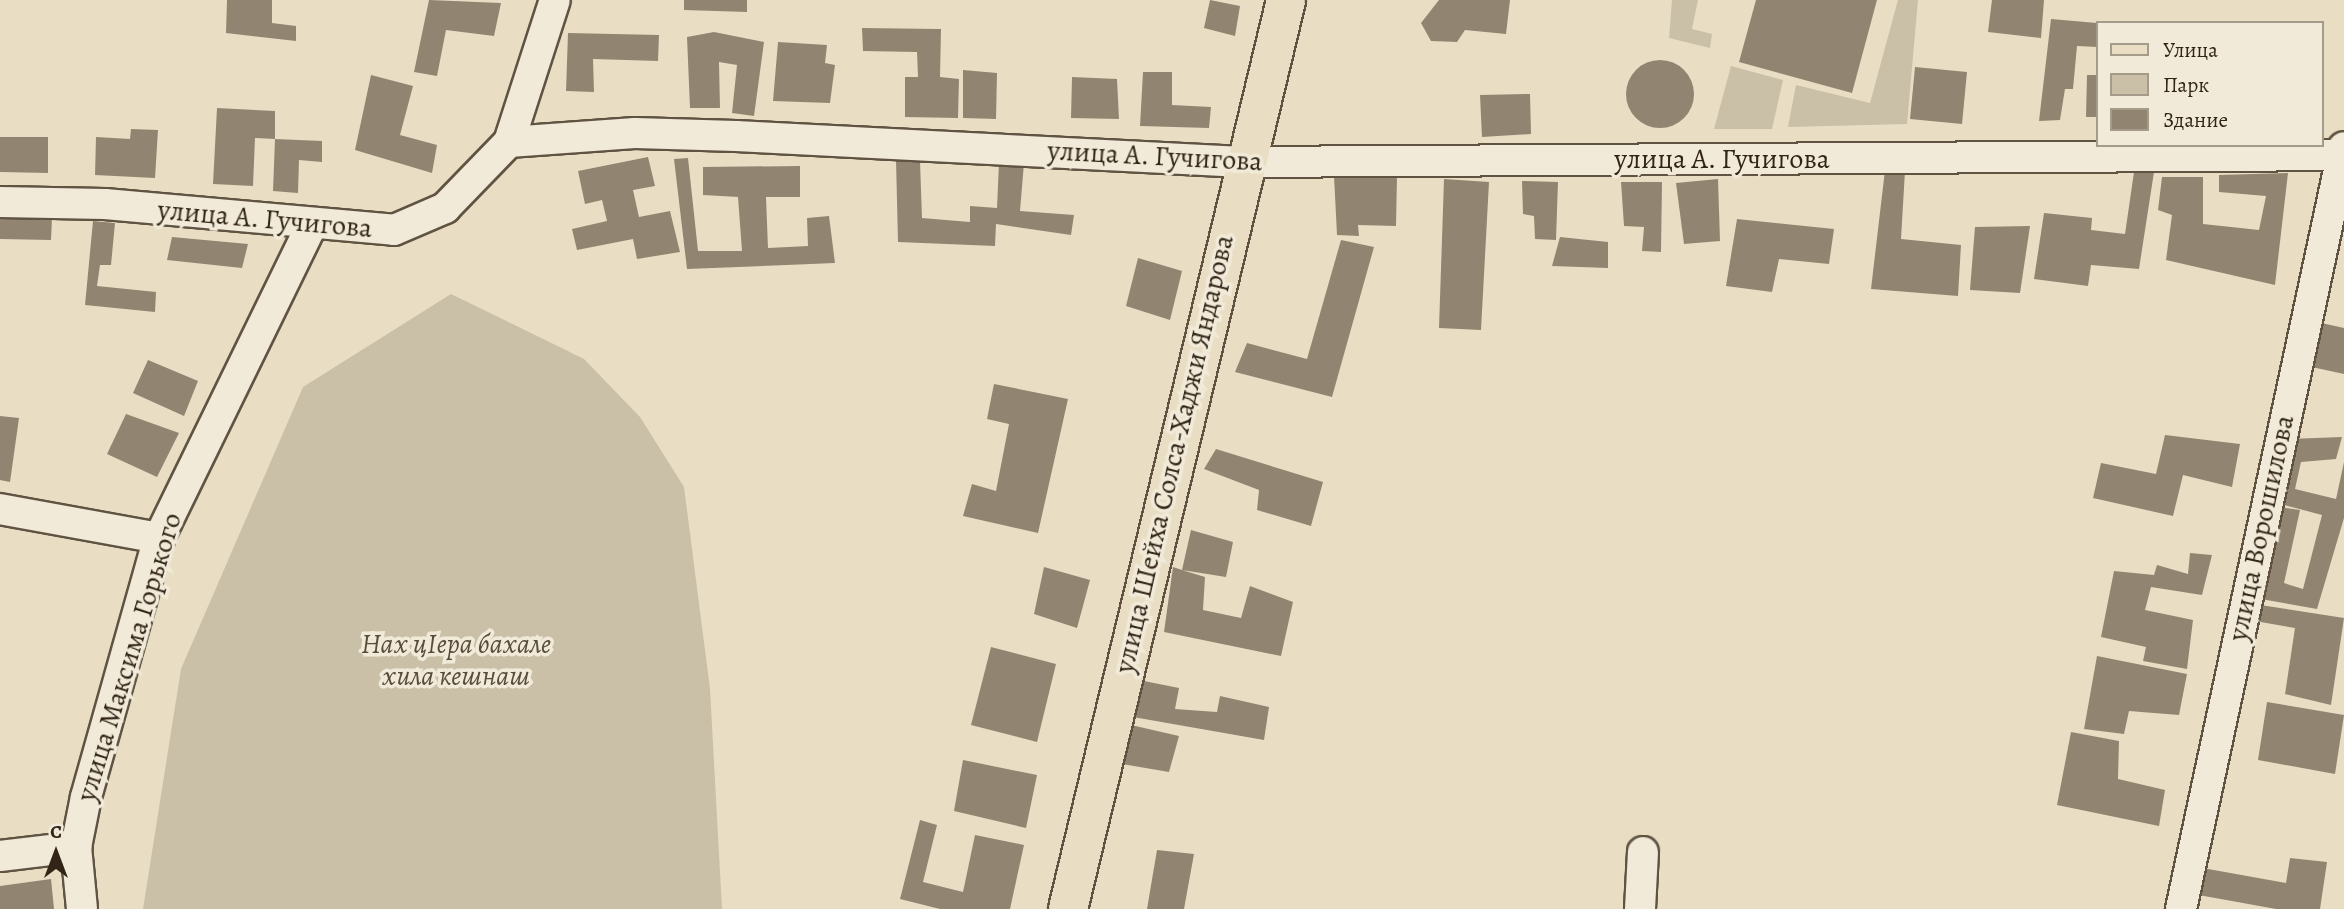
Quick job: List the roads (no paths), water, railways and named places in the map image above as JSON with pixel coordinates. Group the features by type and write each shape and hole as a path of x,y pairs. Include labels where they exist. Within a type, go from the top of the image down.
{"main road":[{"name":"улица Шейха Солса-Хаджи Яндарова","path":"1068,909 1242,162 1286,0"}],"street":[{"path":"509,142 547,1"},
{"name":"улица А. Гучигова","path":"0,202 105,204 312,226 394,230 445,208 509,142 711,135 1242,162 2343,152"},
{"name":"улица Ворошилова","path":"2181,909 2343,152"},
{"name":"улица Максима Горького","path":"82,909 76,847 102,730 159,538 312,226"},
{"path":"0,509 159,538"},
{"path":"0,856 76,847"},
{"path":"1640,909 1643,852"}],"park label":[{"name":"Нах цIера бахале хила кешнаш","path":"456,660"}]}
